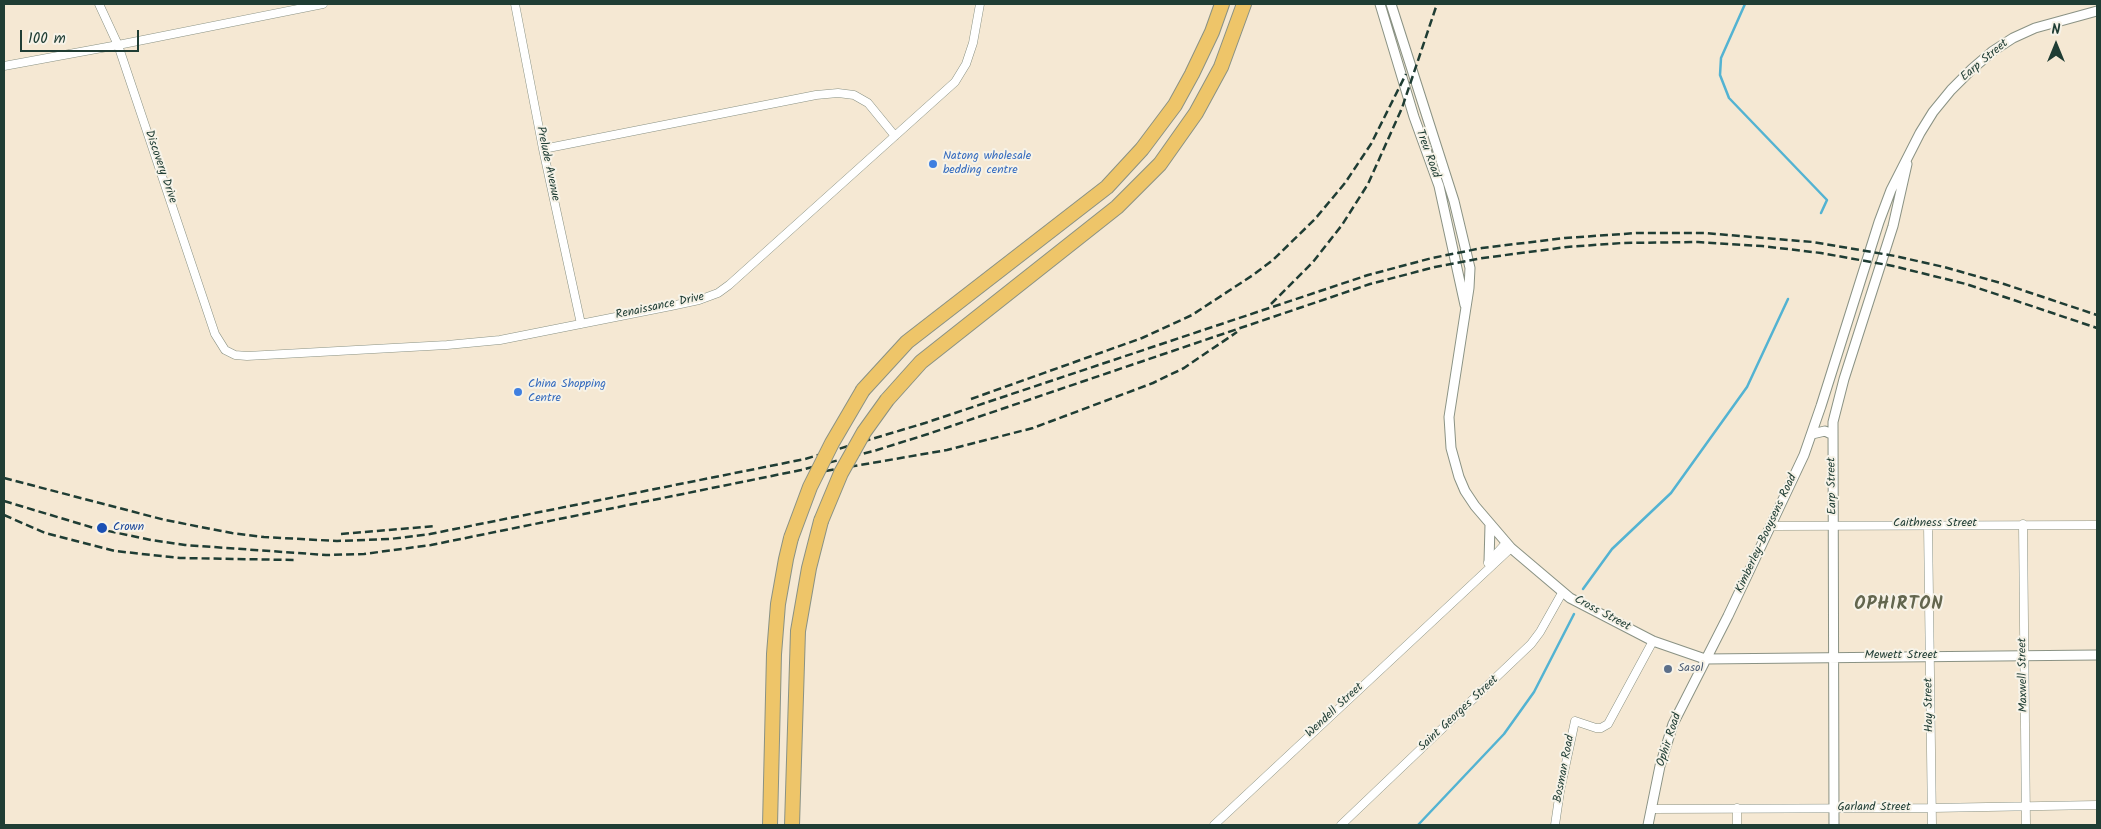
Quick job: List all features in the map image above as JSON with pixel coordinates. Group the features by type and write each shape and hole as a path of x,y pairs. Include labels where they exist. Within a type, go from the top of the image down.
{"highway":[{"path":"770,825 774,654 780,596 791,538 810,487 832,443 863,390 907,342 1107,187 1142,149 1175,105 1212,32 1222,4"},
{"path":"792,825 798,631 809,568 821,521 841,473 864,432 887,400 921,362 1117,208 1160,164 1196,113 1221,67 1244,4"}],"street":[{"name":"Discovery Drive","path":"99,4 118,45 214,334"},
{"path":"4,66 323,4"},
{"name":"Prelude Avenue","path":"515,4 543,149 581,324"},
{"name":"Renaissance Drive","path":"214,334 225,350 236,355 247,356 474,343 581,324 699,300 718,294 955,82 966,64 973,43 980,4"},
{"name":"Treu Road","path":"1380,4 1414,117 1439,186 1465,308"},
{"name":"Treu Road","path":"1391,4 1445,171 1462,231 1470,277 1449,417 1451,448 1459,477 1466,491 1490,525 1509,545"},
{"name":"Earp Street","path":"1822,403 1879,222 1891,190 1933,112 1965,76 1993,51 2013,38 2035,28 2097,11"},
{"path":"543,149 816,95 838,93 854,95 868,103 895,136"},
{"name":"Earp Street","path":"1834,825 1832,657 1834,411 1893,226 1908,158"},
{"path":"1822,403 1836,393 1846,374"},
{"name":"Kimberley-Booysens Road","path":"1705,659 1772,526 1812,434 1822,403"},
{"path":"1812,434 1825,431 1833,435"},
{"name":"Hay Street","path":"1928,524 1932,825"},
{"name":"Maxwell Street","path":"2023,524 2026,825"},
{"name":"Caithness Street","path":"1772,526 2097,524"},
{"path":"1489,562 1490,525"},
{"name":"Wendell Street","path":"1456,598 1489,562 1509,545"},
{"name":"Wendell Street","path":"1214,825 1456,598 1509,545"},
{"name":"Cross Street","path":"1509,545 1566,595 1653,641 1705,659"},
{"name":"Saint Georges Street","path":"1341,825 1525,651 1566,595"},
{"name":"Bosman Road","path":"1555,825 1560,791 1575,721 1596,728 1601,728 1608,724 1653,641"},
{"name":"Mewett Street","path":"1705,659 2097,655"},
{"name":"Ophir Road","path":"1648,825 1660,766 1673,724 1705,659"},
{"name":"Garland Street","path":"1651,809 1932,808 2097,805"},
{"path":"1737,808 1737,825"}],"waterway":[{"path":"1745,4 1721,58 1720,75 1729,98 1827,200 1821,213"},
{"path":"1583,589 1612,549 1671,493 1747,387 1788,299"},
{"path":"1418,825 1504,734 1534,692 1574,614"}],"railway":[{"path":"1271,304 1313,262 1342,225 1368,184 1402,108 1437,4"},
{"path":"971,399 1142,338 1192,315 1253,275 1273,260 1315,219 1345,183 1371,144 1406,74"},
{"path":"4,478 165,520 232,533 264,537 337,541 390,539 430,534 805,459 925,423 1368,275 1432,258 1482,248 1565,238 1637,233 1705,233 1813,242 1895,256 1944,267 2004,284 2097,315"},
{"path":"4,501 94,528 185,545 326,555 364,554 431,545 801,470 928,434 1370,284 1435,267 1483,258 1567,247 1622,243 1698,242 1762,246 1821,253 1893,266 1966,284 2097,328"},
{"path":"814,473 947,450 1033,428 1153,383 1184,368 1237,332"},
{"path":"4,515 45,533 115,551 180,558 295,560"},
{"path":"341,534 436,526"}],"place":[{"name":"Natong wholesale bedding centre","path":"933,164"},
{"name":"China Shopping Centre","path":"518,392"},
{"name":"Crown","path":"102,528"},
{"name":"Sasol","path":"1668,669"}],"district":[{"name":"OPHIRTON","path":"1899,606"}]}
